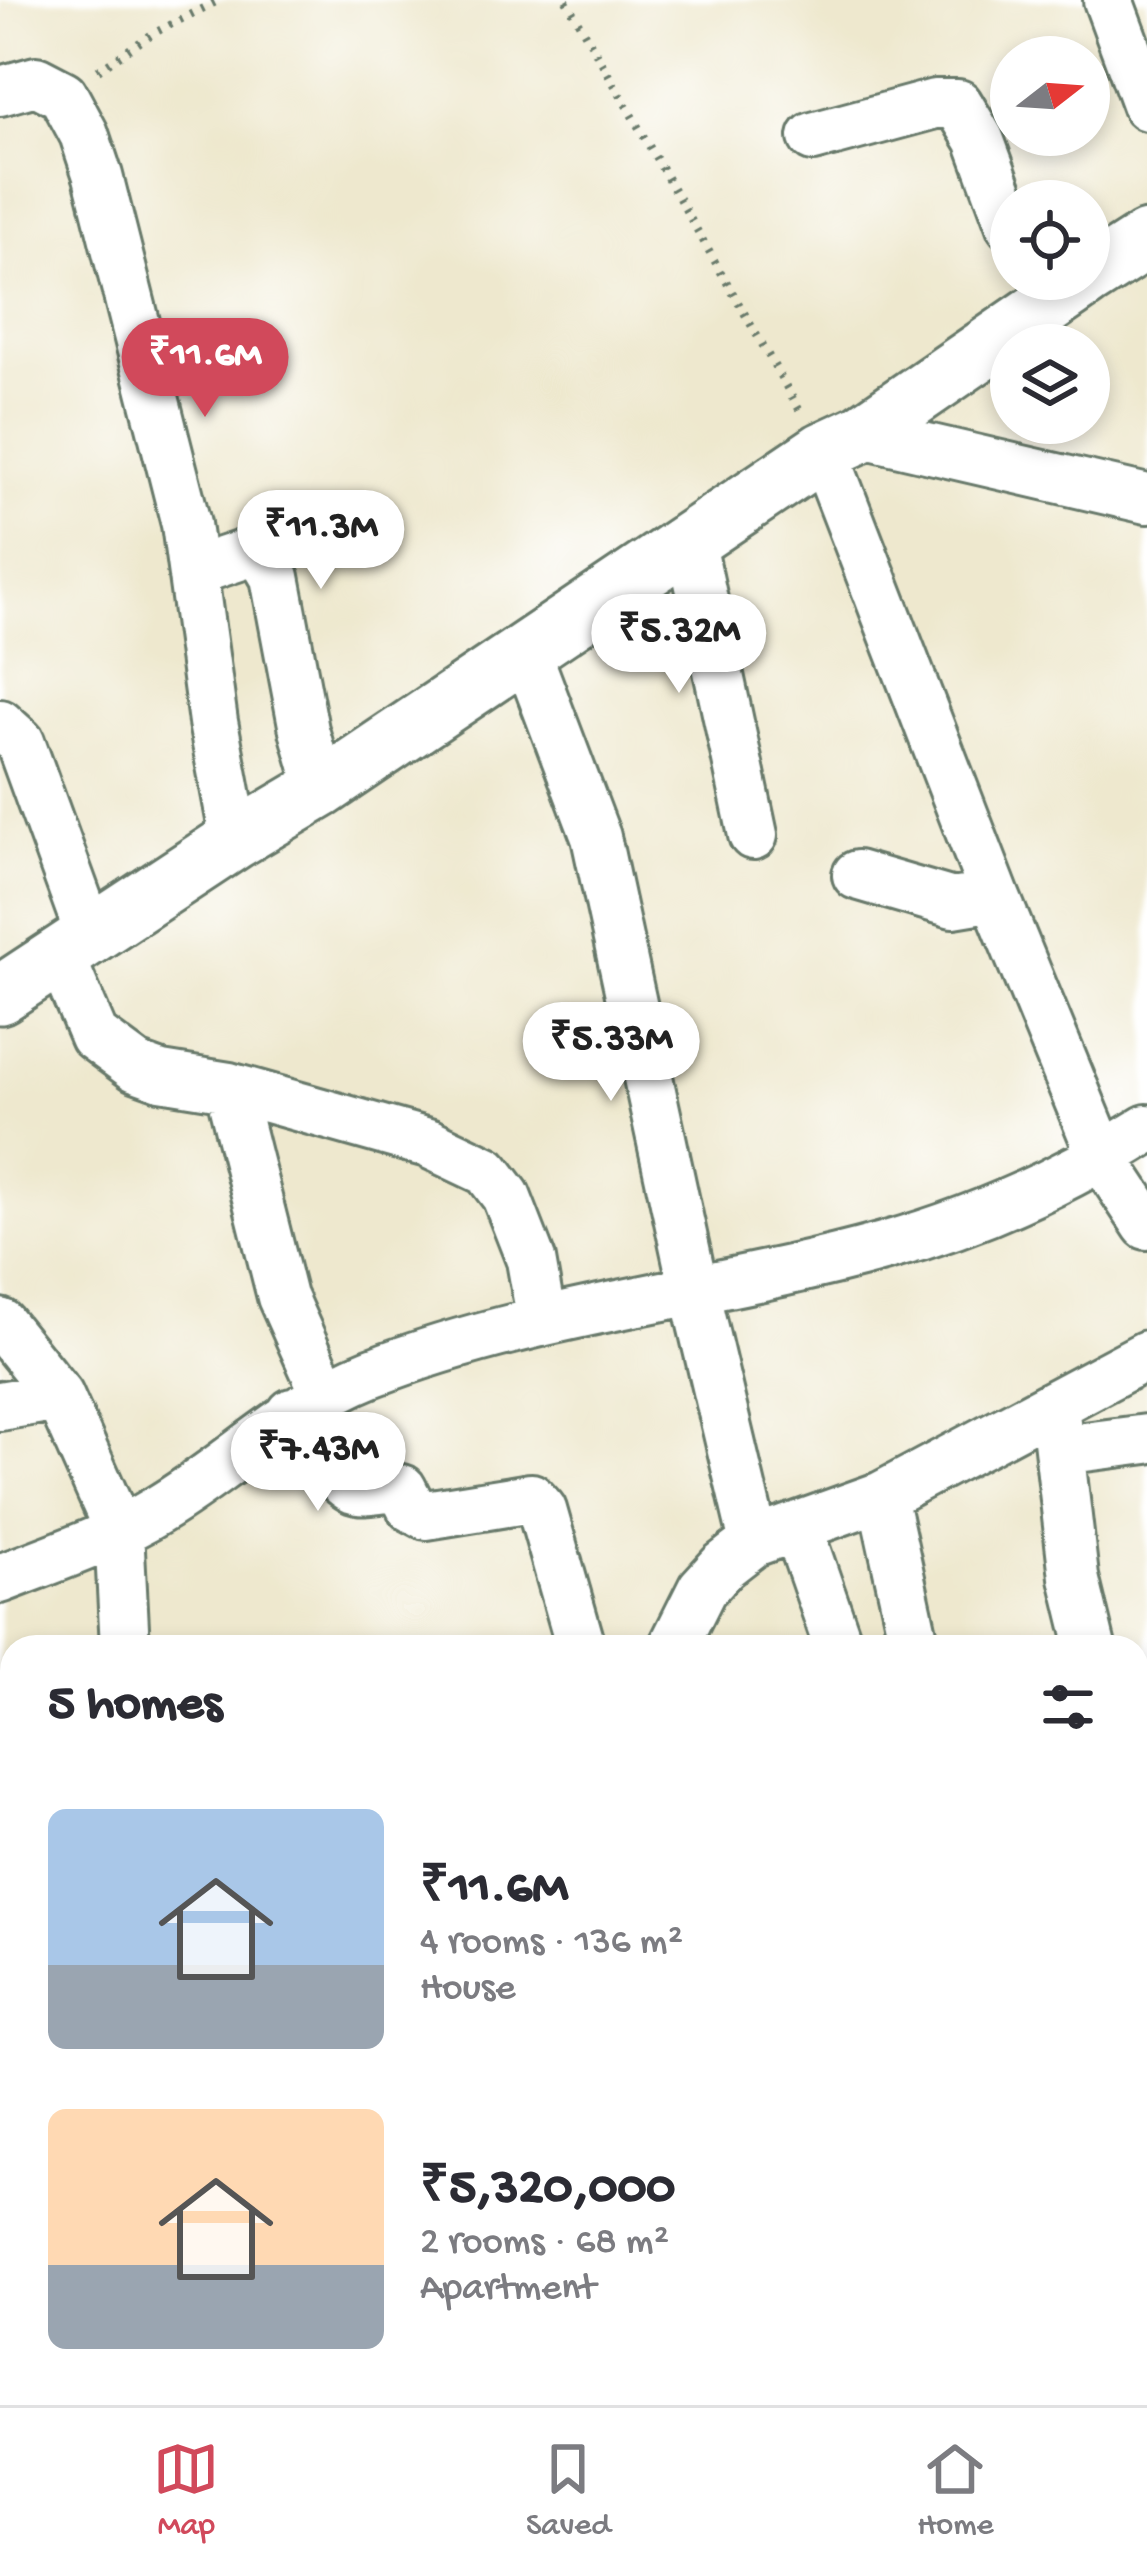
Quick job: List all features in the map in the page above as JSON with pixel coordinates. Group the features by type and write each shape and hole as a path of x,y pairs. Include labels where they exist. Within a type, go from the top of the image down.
{"street":[{"path":"1108,0 1147,106"},
{"path":"0,91 36,81 64,95 98,176 146,352 194,571 205,669 235,839"},
{"path":"813,137 935,104 958,104 979,139 994,180"},
{"path":"1110,260 1147,240"},
{"path":"0,995 235,839 321,789 690,538 843,442 1042,300"},
{"path":"843,442 1147,499"},
{"path":"843,442 995,896 1102,1157 1147,1225"},
{"path":"690,538 753,835"},
{"path":"194,571 248,553 263,557 275,578 301,715 321,789"},
{"path":"525,649 596,837 694,1290 776,1535 832,1635"},
{"path":"0,724 20,742 30,766 94,1036 136,1067 161,1076 230,1087 428,1142 487,1171 506,1196 531,1260 542,1322"},
{"path":"857,875 953,903 995,896"},
{"path":"230,1087 309,1403 342,1480 353,1488 385,1485 402,1489 411,1507 425,1515 531,1498 542,1510 578,1635"},
{"path":"0,1579 119,1531 201,1482 309,1403 374,1372 542,1322 933,1232 1073,1174 1147,1129"},
{"path":"0,1323 59,1396 119,1531 123,1635"},
{"path":"679,1635 702,1589 723,1566 776,1535 1057,1427 1147,1355"},
{"path":"0,1406 59,1396"},
{"path":"1057,1427 1147,1439"},
{"path":"1057,1427 1074,1577 1088,1635"},
{"path":"882,1496 912,1635"}],"path":[{"path":"64,95 152,34 220,0"},
{"path":"566,0 843,442"}]}
